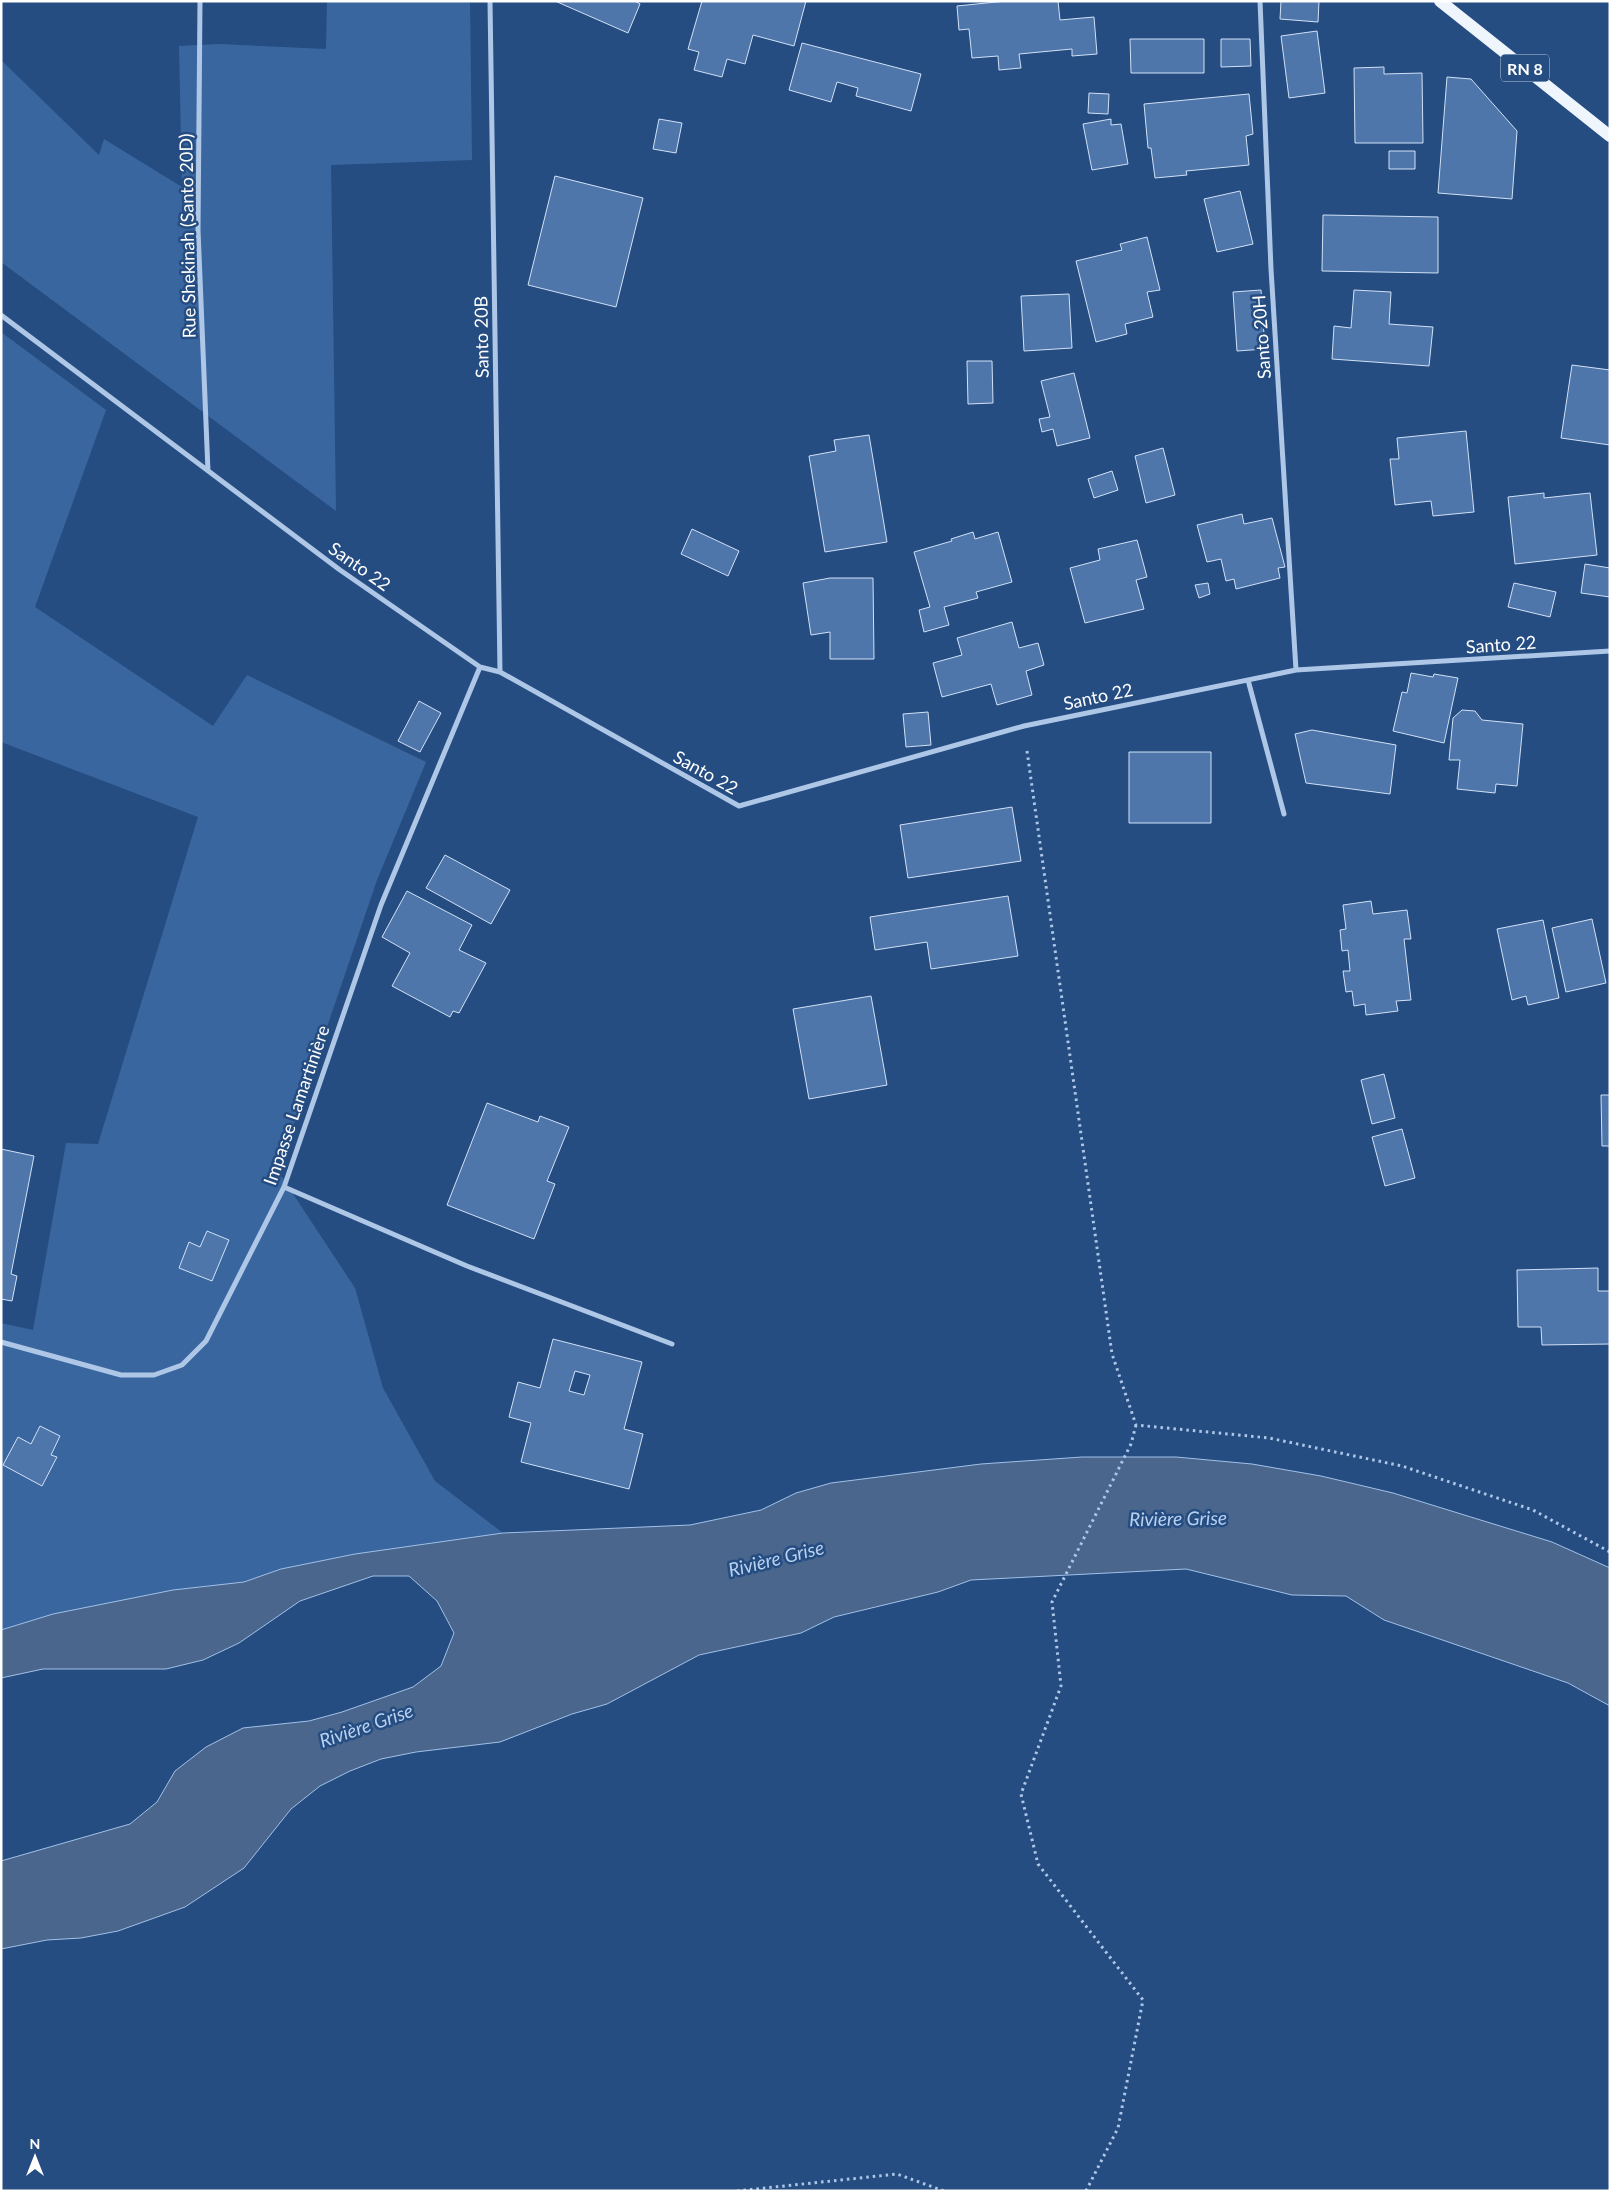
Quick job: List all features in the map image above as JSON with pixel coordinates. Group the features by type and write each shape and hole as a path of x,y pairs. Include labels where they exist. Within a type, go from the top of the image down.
{"main road":[{"name":"RN 8","path":"1440,1 1610,136"}],"street":[{"name":"Rue Shekinah (Santo 20D)","path":"200,1 198,230 208,471"},
{"name":"Santo 20B","path":"490,1 500,672"},
{"name":"Santo 20H","path":"1260,1 1272,279 1296,670"},
{"name":"Santo 22","path":"1,315 340,570 480,667 500,672 739,806 1024,726 1296,670 1610,651"},
{"name":"Impasse Lamartinière","path":"1,1342 121,1375 154,1375 182,1364 206,1342 284,1187 380,905 480,667"},
{"path":"1248,680 1284,814"},
{"path":"284,1187 466,1266 672,1344"}],"path":[{"path":"1024,726 1112,1354 1136,1425 1131,1444 1052,1602 1061,1686 1021,1794 1038,1864 1143,2000 1118,2128 1086,2191"},
{"path":"1136,1425 1269,1438 1402,1466 1534,1510 1610,1552"},
{"path":"737,2191 897,2174 944,2191"}],"shaded area":[{"path":"327,1 470,1 472,160 331,165 336,511 1,262 1,60 99,155 104,139 182,187 179,46 218,44 326,49"},
{"path":"1,332 106,410 35,607 213,726 247,675 426,762 377,880 278,1171 355,1288 383,1388 435,1481 503,1533 355,1554 281,1569 244,1582 173,1590 53,1614 1,1630 1,1323 33,1330 66,1143 98,1144 198,817 1,742"}],"water":[{"name":"Rivière Grise","path":"1082,1457 1176,1457 1252,1464 1321,1476 1393,1493 1552,1542 1610,1568 1610,1706 1568,1683 1384,1620 1346,1596 1292,1595 1186,1569 971,1580 938,1592 834,1617 801,1633 699,1655 607,1704 572,1714 500,1742 416,1752 381,1759 350,1771 320,1786 291,1809 244,1868 185,1907 118,1931 81,1938 47,1940 1,1949 1,1861 130,1824 157,1802 175,1771 206,1747 243,1728 309,1721 342,1712 413,1687 441,1666 454,1633 437,1601 409,1576 373,1576 300,1601 239,1643 203,1660 166,1669 43,1669 1,1678 1,1630 53,1614 173,1590 244,1582 281,1569 355,1554 503,1533 690,1525 761,1510 796,1493 831,1483 981,1464"}],"building":[{"path":"555,1 635,1 640,4 628,33"},
{"path":"702,1 806,1 794,46 753,35 745,64 727,59 722,77 694,70 699,52 688,49"},
{"path":"1006,1 1058,1 1060,20 1094,17 1097,54 1072,56 1072,49 1019,54 1021,68 999,70 998,56 972,58 969,29 959,30 957,6"},
{"path":"1281,1 1319,1 1318,22 1280,19"},
{"path":"1317,31 1325,93 1289,98 1281,36"},
{"path":"1130,39 1204,39 1204,73 1131,73"},
{"path":"1221,39 1250,39 1251,66 1221,67"},
{"path":"802,43 921,74 911,111 856,96 858,88 837,82 831,102 789,90"},
{"path":"1384,67 1384,74 1422,73 1423,143 1355,143 1354,68"},
{"path":"1447,77 1471,79 1517,131 1512,199 1438,193"},
{"path":"1089,93 1109,94 1108,114 1088,113"},
{"path":"1249,94 1253,134 1246,136 1249,165 1186,171 1187,175 1155,178 1151,148 1148,148 1144,104"},
{"path":"659,119 682,123 676,153 653,149"},
{"path":"1111,119 1111,125 1121,124 1128,164 1092,170 1083,124"},
{"path":"1389,151 1415,151 1415,169 1389,169"},
{"path":"555,176 643,198 616,307 528,285"},
{"path":"1240,191 1253,244 1217,252 1204,199"},
{"path":"1323,215 1438,217 1438,273 1322,271"},
{"path":"1147,237 1160,290 1147,292 1153,317 1125,324 1127,334 1096,342 1076,261 1122,250 1120,244"},
{"path":"1261,290 1265,349 1237,351 1233,292"},
{"path":"1354,290 1391,292 1389,324 1433,327 1429,366 1332,359 1334,326 1351,328"},
{"path":"1069,294 1072,348 1024,351 1021,296"},
{"path":"967,361 992,361 993,403 968,404"},
{"path":"1572,365 1610,370 1610,445 1561,438"},
{"path":"1074,373 1090,438 1057,446 1053,429 1042,432 1039,419 1050,417 1041,381"},
{"path":"1466,431 1474,512 1433,516 1431,501 1395,505 1390,459 1399,459 1397,438"},
{"path":"869,435 887,542 825,552 809,456 836,451 834,440"},
{"path":"1163,448 1175,495 1146,503 1135,456"},
{"path":"1112,471 1118,490 1094,498 1088,479"},
{"path":"1544,493 1544,498 1590,493 1597,555 1515,564 1508,497"},
{"path":"1242,514 1244,524 1272,518 1285,567 1278,568 1280,578 1236,589 1234,579 1226,581 1221,559 1207,562 1197,525"},
{"path":"692,529 739,551 728,576 681,554"},
{"path":"973,532 975,539 998,532 1012,582 976,592 978,598 944,607 949,625 924,632 919,610 930,607 914,552 952,541 951,539"},
{"path":"1137,540 1147,577 1136,580 1144,609 1085,623 1070,568 1100,560 1098,549"},
{"path":"1585,564 1610,568 1610,597 1581,593"},
{"path":"830,578 873,578 874,659 830,659 830,632 811,635 803,583"},
{"path":"1208,583 1210,594 1199,598 1195,585"},
{"path":"1514,583 1556,592 1550,617 1508,607"},
{"path":"1012,622 1019,648 1038,643 1044,665 1026,671 1032,695 997,705 991,684 942,697 933,663 962,655 957,638"},
{"path":"1411,673 1433,677 1434,674 1458,678 1444,743 1393,731 1402,692 1407,693"},
{"path":"419,701 441,713 420,752 398,741"},
{"path":"1462,710 1475,711 1482,720 1523,724 1517,786 1496,784 1495,793 1457,789 1460,760 1449,760 1453,718"},
{"path":"928,712 931,745 906,747 903,714"},
{"path":"1312,730 1396,745 1390,794 1306,783 1295,734"},
{"path":"1129,752 1211,752 1211,823 1129,823"},
{"path":"1012,807 1021,861 908,878 900,825"},
{"path":"445,855 510,890 491,924 426,888"},
{"path":"407,891 472,925 459,950 486,963 459,1013 453,1011 450,1017 392,986 410,953 382,937"},
{"path":"1008,896 1018,956 931,969 927,942 875,950 870,917"},
{"path":"1371,901 1373,914 1407,910 1411,939 1404,939 1411,1000 1396,1001 1398,1011 1366,1015 1365,1004 1354,1006 1352,991 1346,992 1343,971 1350,971 1348,950 1342,951 1340,930 1346,929 1343,905"},
{"path":"1592,919 1606,983 1566,992 1552,928"},
{"path":"1543,920 1559,998 1528,1005 1526,996 1512,1000 1497,929"},
{"path":"871,996 887,1085 809,1099 793,1009"},
{"path":"1384,1074 1395,1118 1372,1124 1361,1080"},
{"path":"1601,1095 1610,1095 1610,1146 1602,1146"},
{"path":"487,1103 538,1122 540,1116 569,1127 547,1181 555,1184 534,1239 447,1205"},
{"path":"1402,1129 1415,1178 1385,1186 1372,1137"},
{"path":"1,1149 34,1156 11,1274 17,1276 12,1301 1,1299"},
{"path":"207,1231 229,1240 212,1281 179,1268 189,1242 200,1247"},
{"path":"1598,1268 1598,1291 1610,1291 1610,1344 1542,1345 1541,1327 1518,1327 1517,1270"},
{"path":"553,1339 642,1362 624,1429 643,1434 629,1489 521,1462 531,1423 509,1417 518,1382 540,1388","holes":["575,1371 590,1375 584,1395 569,1391"]},
{"path":"40,1426 60,1436 51,1455 57,1457 42,1486 3,1465 18,1437 31,1444"}]}
